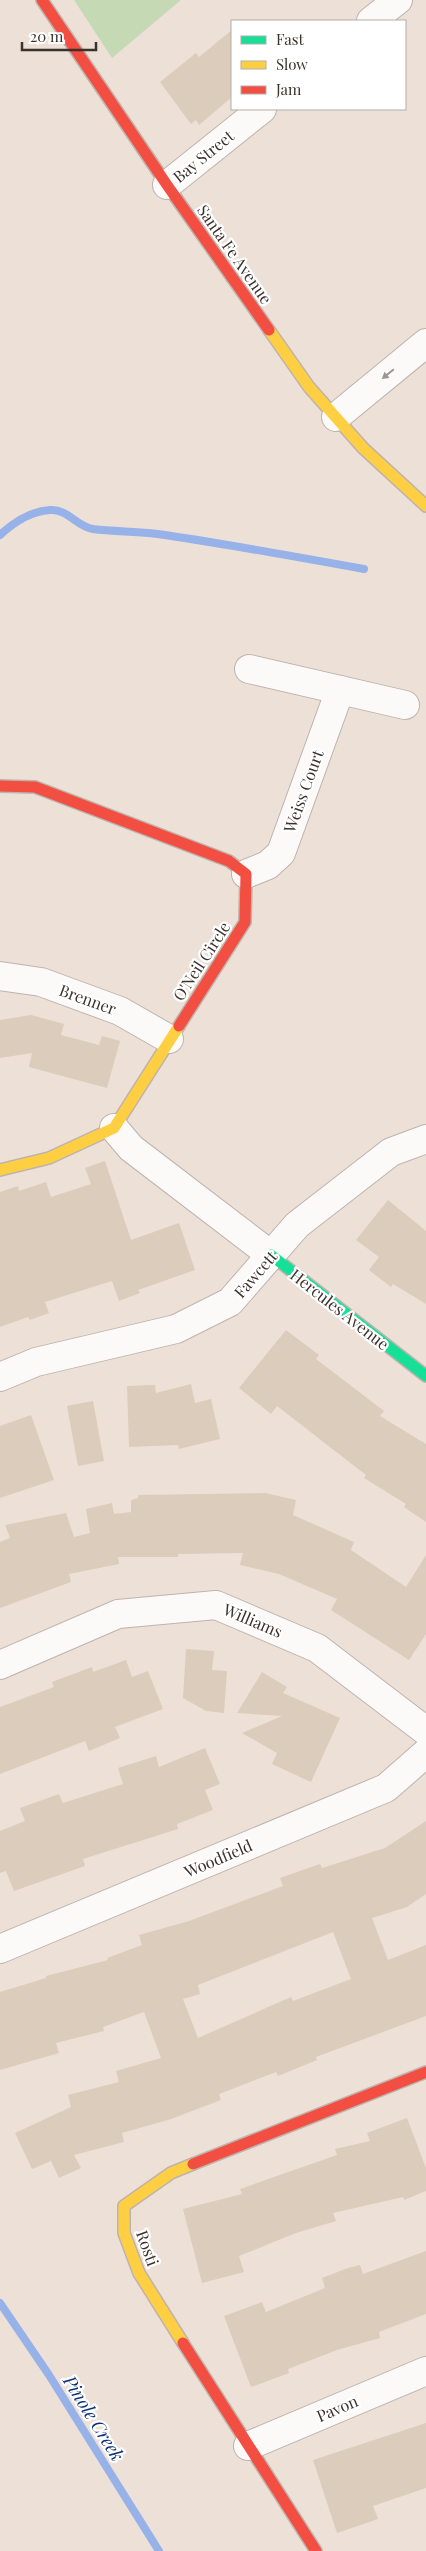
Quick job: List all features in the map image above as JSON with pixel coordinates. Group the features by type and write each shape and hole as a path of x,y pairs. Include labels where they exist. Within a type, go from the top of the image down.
{"street":[{"name":"Santa Fe Avenue","path":"42,0 167,185 309,387 363,448 426,506"},
{"path":"372,20 398,0"},
{"name":"Bay Street","path":"167,185 261,110"},
{"path":"336,417 426,343"},
{"path":"249,669 405,705"},
{"name":"Weiss Court","path":"246,874 268,864 281,853 340,690"},
{"path":"0,786 35,787 229,861 246,874"},
{"name":"O'Neil Circle","path":"114,1128 246,922 246,874"},
{"name":"Brenner","path":"0,976 41,982 120,1011 170,1039"},
{"path":"0,1170 49,1158 114,1128"},
{"name":"Hercules Avenue","path":"114,1128 131,1148 272,1255 426,1376"},
{"name":"Fawcett","path":"0,1376 36,1362 176,1329 230,1302 297,1224 391,1152 426,1138"},
{"name":"Williams","path":"0,1665 118,1614 216,1605 317,1648 426,1731"},
{"name":"Woodfield","path":"0,1949 386,1788 426,1753"},
{"name":"Rosti","path":"316,2551 139,2273 124,2233 124,2206 171,2173 426,2072"},
{"name":"Pavon","path":"248,2446 426,2371"}],"green space":[{"path":"74,0 181,0 112,58"}],"building":[{"path":"231,31 231,98 199,125 196,120 191,124 160,82 196,53 199,57"},
{"path":"31,1015 64,1024 61,1035 99,1045 102,1036 120,1041 107,1088 29,1067 32,1053 0,1058 0,1020"},
{"path":"105,1161 131,1240 179,1223 195,1270 138,1290 140,1293 119,1301 112,1281 45,1302 49,1313 30,1320 28,1317 0,1327 0,1192 18,1186 19,1191 46,1182 51,1197 91,1184 85,1168"},
{"path":"388,1200 426,1231 426,1304 393,1284 391,1287 369,1270 379,1257 356,1240"},
{"path":"286,1330 319,1355 316,1359 384,1411 380,1416 426,1444 426,1522 404,1507 406,1504 364,1478 366,1475 277,1406 271,1414 239,1388"},
{"path":"191,1384 195,1403 211,1399 220,1439 179,1449 178,1445 129,1447 127,1386 155,1385 156,1393"},
{"path":"93,1401 104,1461 78,1466 67,1406"},
{"path":"31,1415 54,1480 0,1498 0,1426"},
{"path":"265,1493 296,1500 293,1515 354,1542 351,1550 406,1587 426,1555 426,1634 409,1660 331,1610 337,1599 279,1574 240,1565 243,1553 178,1554 178,1557 118,1557 119,1564 69,1574 71,1582 0,1608 0,1542 10,1538 5,1525 66,1513 74,1537 90,1533 86,1509 112,1503 114,1514 131,1512 131,1500 138,1498 138,1495"},
{"path":"186,1649 214,1651 212,1670 227,1671 224,1713 206,1711 183,1698"},
{"path":"126,1660 132,1677 148,1671 163,1709 115,1727 120,1738 89,1751 85,1741 0,1774 0,1707 54,1687 52,1682 92,1667 93,1672"},
{"path":"262,1672 287,1687 283,1693 340,1718 311,1782 272,1764 277,1753 242,1733 282,1716 237,1713"},
{"path":"205,1748 220,1784 205,1790 213,1810 177,1824 178,1829 83,1859 85,1866 14,1891 6,1871 0,1873 0,1831 25,1821 20,1808 59,1794 63,1803 123,1784 118,1768 156,1756 159,1767"},
{"path":"426,1821 426,1894 407,1907 372,1918 388,1960 426,1945 426,2016 316,2057 317,2060 278,2076 276,2072 219,2094 221,2100 171,2119 122,2133 124,2142 74,2155 81,2168 59,2178 51,2161 32,2169 15,2133 71,2107 68,2095 119,2082 116,2071 161,2058 144,2012 103,2027 104,2031 56,2043 59,2053 0,2070 0,1992 46,1978 46,1976 108,1960 107,1958 142,1945 139,1935 189,1921 283,1886 280,1878 320,1864 322,1868 385,1848","holes":["333,1932 351,1979 293,2001 291,1997 198,2038 183,1999 200,1994 198,1985"]},
{"path":"407,2118 426,2168 426,2191 404,2200 403,2197 333,2213 336,2221 296,2233 239,2256 244,2272 202,2283 183,2209 242,2194 240,2189 337,2155 335,2149 370,2141 367,2133"},
{"path":"426,2251 426,2314 379,2332 380,2338 337,2350 288,2369 289,2373 251,2387 224,2316 262,2302 266,2312 325,2288 322,2278 348,2268 360,2265 363,2274"},
{"path":"426,2423 426,2488 373,2506 378,2519 337,2533 313,2460"}],"waterway":[{"path":"0,535 29,515 56,510 93,529 165,535 364,569"},
{"name":"Pinole Creek","path":"0,2303 49,2375 159,2551"}],"traffic: fast":[{"path":"271,1255 426,1376"}],"traffic: slow":[{"path":"269,330 309,387 363,448 426,506"},
{"path":"0,1170 49,1158 114,1128 179,1026"},
{"path":"183,2343 139,2273 124,2233 124,2206 171,2173 193,2164"}],"traffic: jam":[{"path":"42,0 167,185 269,330"},
{"path":"0,786 35,787 229,861 246,874 245,922 179,1026"},
{"path":"193,2164 426,2072"},
{"path":"183,2343 316,2551"}]}
